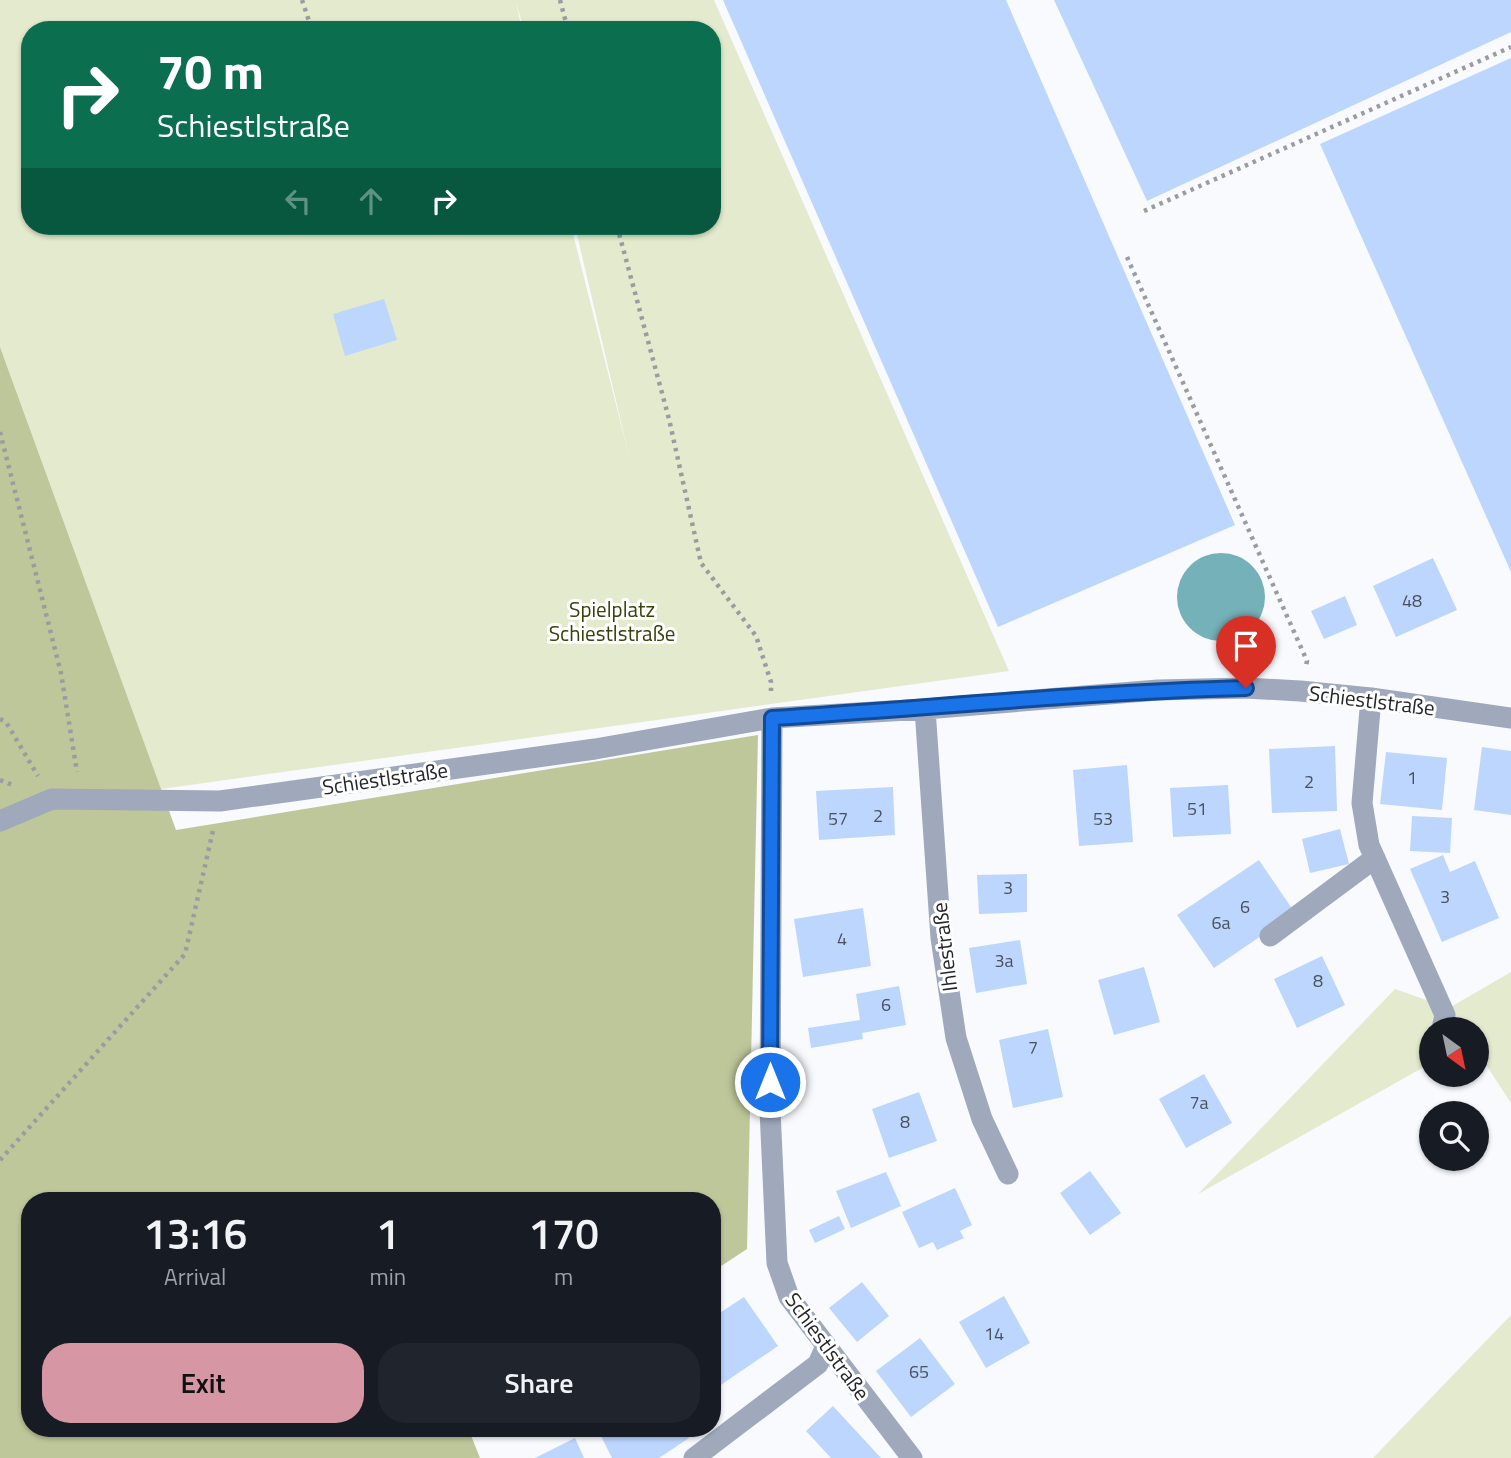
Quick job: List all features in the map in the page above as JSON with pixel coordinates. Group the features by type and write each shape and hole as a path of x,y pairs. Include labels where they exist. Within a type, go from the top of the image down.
{"street":[{"name":"Schiestlstraße","path":"0,821 52,799 220,801 595,749 772,718 1158,690 1246,688 1300,691 1511,718"},
{"path":"1371,698 1362,803 1372,852 1445,1017"},
{"name":"Ihlestraße","path":"925,709 940,938 956,1038 982,1119 1008,1174"},
{"name":"Schiestlstraße","path":"772,718 770,1110 777,1263 789,1297 912,1458"},
{"path":"1270,936 1372,852"},
{"path":"695,1458 818,1364 826,1346"}],"path":[{"path":"302,0 309,21"},
{"path":"560,0 566,21"},
{"path":"1144,211 1511,47"},
{"path":"619,235 669,419 701,563 757,636 771,682 772,718"},
{"path":"1127,257 1307,661 1300,691"},
{"path":"0,432 61,673 81,800"},
{"path":"0,719 6,722 52,799"},
{"path":"0,1160 185,954 220,801"}],"green space":[{"name":"Spielplatz Schiestlstraße","path":"0,0 714,0 1009,671 161,789 0,347"},
{"path":"0,347 176,830 758,735 747,1249 721,1266 721,1192 21,1192 21,1437 472,1437 480,1458 0,1458"},
{"path":"1511,972 1511,1103 1489,1069 1489,1017 1419,1017 1419,1070 1198,1194 1395,989 1449,1008"},
{"path":"1511,1315 1511,1458 1373,1458"}],"water":[{"path":"1221,553 1238,557 1252,566 1261,580 1265,597 1261,614 1252,628 1238,637 1221,641 1204,637 1190,628 1181,614 1177,597 1181,580 1190,566 1204,557"}],"building":[{"path":"723,0 1006,0 1235,525 998,627"},
{"path":"1054,0 1511,0 1511,32 1147,201"},
{"path":"1511,58 1511,572 1320,144"},
{"path":"384,299 397,340 345,356 333,314"},
{"path":"1433,558 1457,610 1396,637 1373,586"},
{"path":"1345,596 1357,625 1324,639 1311,611"},
{"path":"1335,746 1337,811 1272,813 1269,749"},
{"path":"1482,747 1511,751 1511,815 1474,810"},
{"path":"1386,752 1447,758 1442,810 1380,804"},
{"path":"1127,765 1133,842 1079,846 1073,770"},
{"path":"1228,785 1231,834 1173,837 1170,788"},
{"path":"893,787 895,835 819,840 816,791"},
{"path":"1412,816 1452,818 1450,853 1410,851"},
{"path":"1340,829 1349,864 1310,873 1302,839"},
{"path":"1443,855 1450,872 1475,861 1499,918 1442,942 1410,869"},
{"path":"1259,860 1295,913 1214,968 1177,915"},
{"path":"1027,874 1027,912 979,914 977,875"},
{"path":"863,908 871,966 803,977 794,919"},
{"path":"1020,940 1027,984 976,993 969,948"},
{"path":"1322,956 1345,1005 1297,1028 1274,979"},
{"path":"1144,967 1160,1022 1114,1035 1098,980"},
{"path":"899,986 906,1025 862,1033 863,1039 811,1048 808,1028 860,1020 856,994"},
{"path":"1048,1029 1063,1097 1013,1108 999,1040"},
{"path":"1204,1074 1232,1123 1186,1148 1159,1099"},
{"path":"919,1092 937,1141 889,1158 872,1109"},
{"path":"1090,1171 1121,1213 1090,1235 1060,1193"},
{"path":"886,1172 901,1206 851,1228 836,1191"},
{"path":"955,1188 972,1225 960,1231 964,1238 937,1250 933,1242 919,1248 902,1212"},
{"path":"839,1216 845,1229 815,1243 809,1230"},
{"path":"862,1282 889,1316 857,1342 829,1308"},
{"path":"1004,1296 1030,1343 986,1368 959,1322"},
{"path":"744,1297 778,1346 721,1385 721,1312"},
{"path":"920,1338 955,1384 911,1417 876,1371"},
{"path":"833,1406 881,1458 831,1458 806,1431"},
{"path":"602,1437 689,1438 659,1458 612,1458"},
{"path":"575,1438 584,1458 535,1458"}],"route":[{"path":"770,1082 772,718 1158,690 1246,688"}]}
